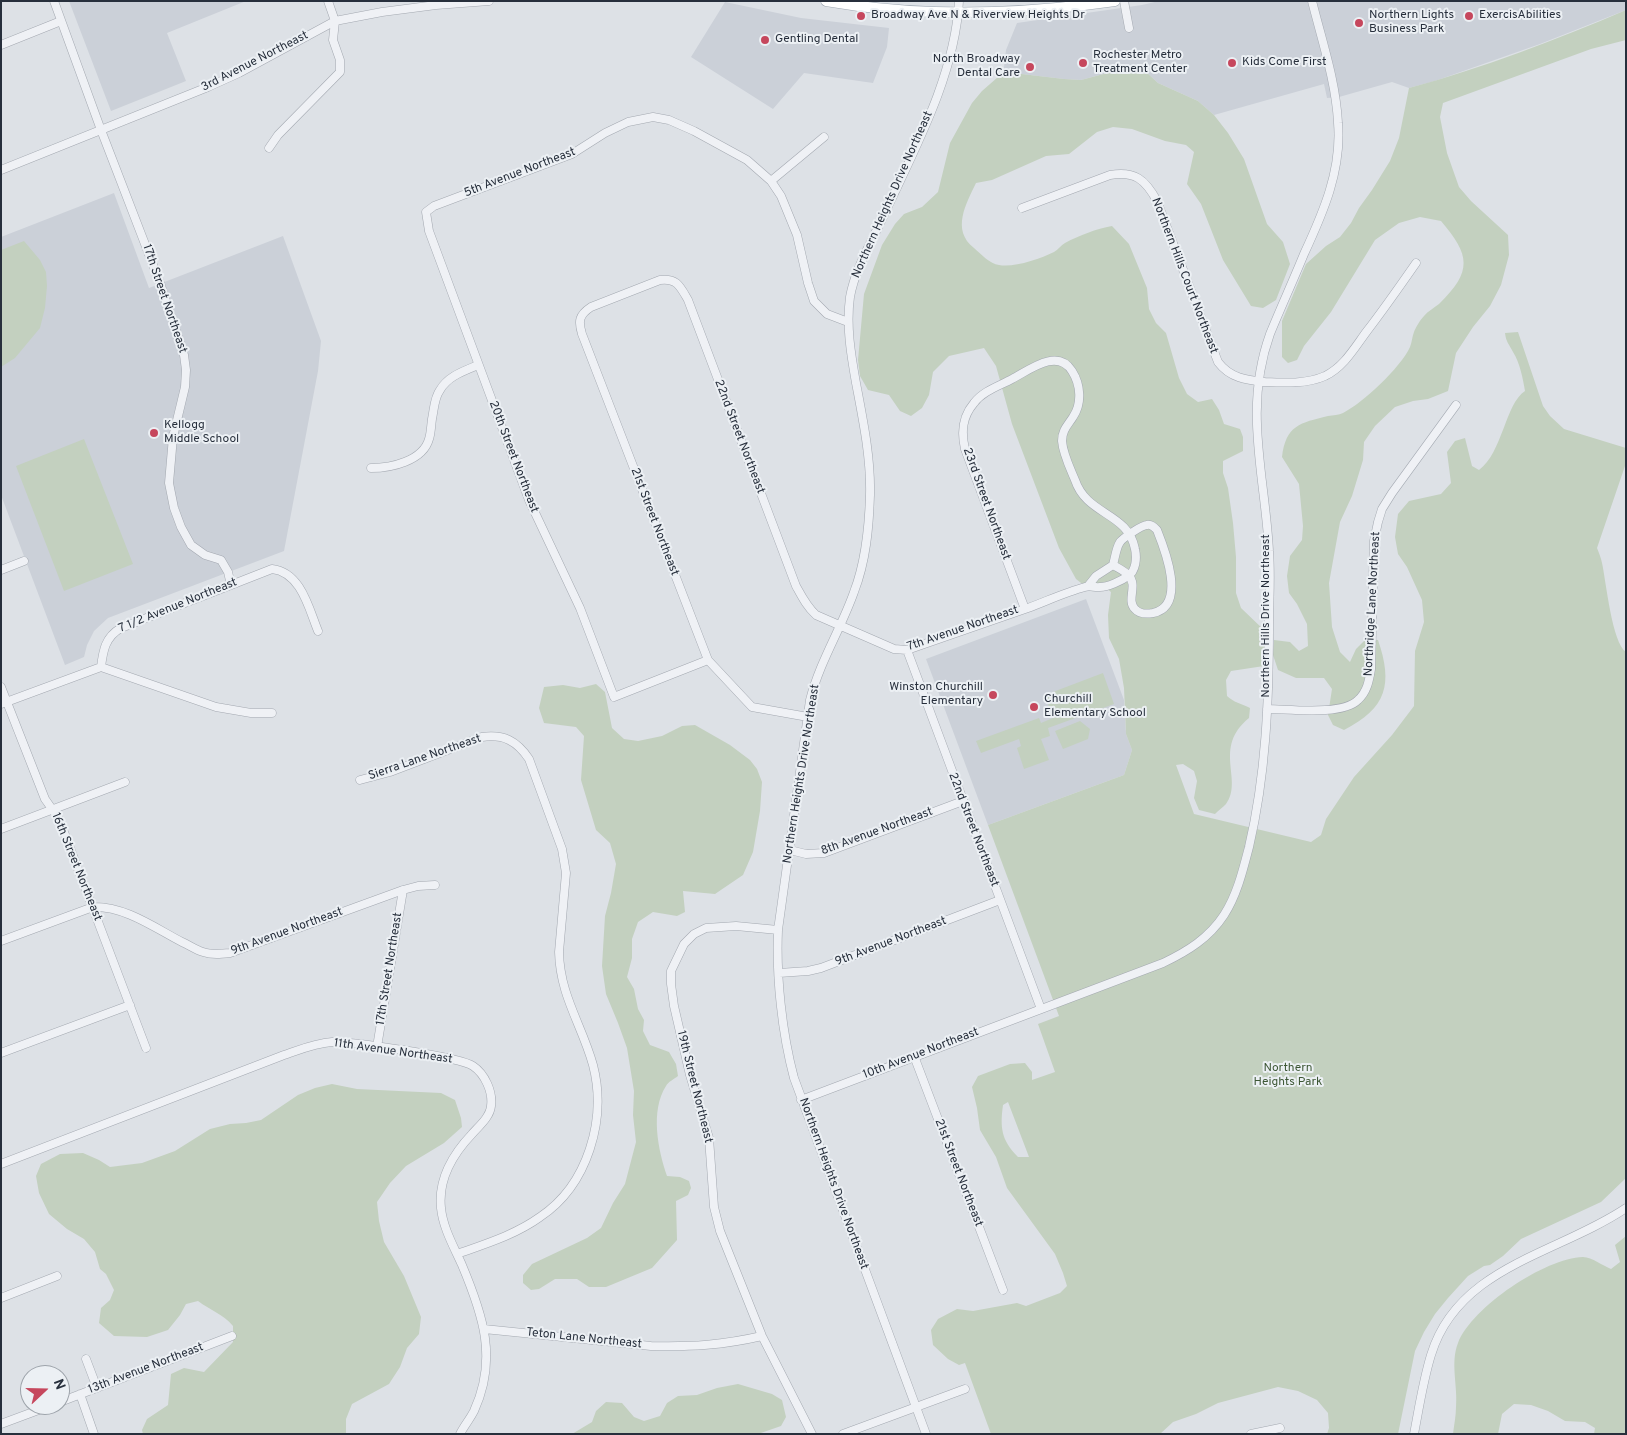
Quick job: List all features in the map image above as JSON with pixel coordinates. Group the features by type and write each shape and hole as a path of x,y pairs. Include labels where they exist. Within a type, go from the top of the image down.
{"main road":[{"path":"826,1 958,14 1057,9 1115,1"}],"street":[{"name":"17th Street Northeast","path":"54,1 160,283 184,355 186,370 185,387 172,444 169,483 174,508 181,527 191,545 205,555 222,560 231,584"},
{"path":"269,148 278,135 298,114 337,77 341,67 333,40 335,21 328,1"},
{"name":"3rd Avenue Northeast","path":"1,170 223,80 335,21 382,12 489,1"},
{"name":"Northern Heights Drive Northeast","path":"926,1434 801,1100 791,1068 779,973 778,930 808,717 816,680 854,592 861,570 869,522 870,472 848,322 850,296 858,271 937,93 951,53 959,1"},
{"path":"1124,1 1129,28"},
{"name":"Northern Hills Drive Northeast","path":"1041,1009 1172,959 1194,946 1216,926 1225,913 1238,885 1252,834 1264,760 1267,709 1269,552 1266,508 1258,454 1255,416 1258,381 1262,354 1321,216 1331,187 1336,164 1339,127 1337,107 1312,1"},
{"path":"1,45 61,21"},
{"name":"5th Avenue Northeast","path":"426,212 434,206 572,154 606,132 628,122 653,117 669,120 694,130 747,160 771,181 782,196 795,227 814,301 827,314 848,322"},
{"path":"771,181 824,137"},
{"name":"Northern Hills Court Northeast","path":"1022,208 1110,175 1123,173 1134,175 1150,188 1157,201 1218,362 1231,375 1258,381 1292,383 1312,380 1326,375 1337,368 1397,292 1416,263"},
{"name":"20th Street Northeast","path":"426,212 429,231 529,500 580,608 614,697 708,660"},
{"name":"22nd Street Northeast","path":"625,294 660,280 668,279 676,282 682,289 688,300 796,586 808,608 816,615 840,626"},
{"name":"21st Street Northeast","path":"625,294 583,312 580,326 708,660 752,707 808,717"},
{"name":"23rd Street Northeast","path":"1025,609 964,449 962,437 963,424 974,402 983,394 1047,361 1057,361 1072,370 1080,393 1080,402 1077,412 1066,426 1062,441 1070,468 1077,486 1088,501 1125,526 1130,535"},
{"path":"371,468 388,468 418,455 425,448 429,439 439,390 447,380 458,373 478,365"},
{"name":"Northridge Lane Northeast","path":"1267,709 1328,709 1346,707 1357,702 1365,692 1371,669 1374,541 1382,509 1456,405"},
{"path":"1088,586 1096,576 1113,565 1119,543 1146,525 1152,526 1157,530 1168,561 1171,586 1170,596 1163,608 1148,614 1134,608 1131,602 1133,583 1129,576 1113,565"},
{"path":"1088,586 1100,587 1129,576 1135,567 1136,556 1135,546 1130,535"},
{"path":"1,570 24,561"},
{"name":"7 1/2 Avenue Northeast","path":"100,667 104,648 110,635 116,631 272,569 285,573 292,578 303,594 318,631"},
{"name":"7th Avenue Northeast","path":"840,626 894,649 907,650 1088,586"},
{"name":"22nd Street Northeast","path":"907,650 1041,1009"},
{"path":"4,703 100,667 216,707 251,713 272,713"},
{"name":"16th Street Northeast","path":"1,687 4,703 45,799 59,819 146,1048"},
{"name":"Sierra Lane Northeast","path":"360,780 390,772 482,737 505,738 514,742 529,759 565,861 566,873 559,952 560,964 568,1001 587,1048 596,1077 595,1132 578,1176 551,1210 526,1227 509,1235 457,1254"},
{"path":"1,829 125,782"},
{"name":"8th Avenue Northeast","path":"790,850 806,854 824,852 962,801"},
{"name":"9th Avenue Northeast","path":"1,941 93,907 114,909 203,952 230,953 403,890 418,886 435,885"},
{"name":"17th Street Northeast","path":"377,1047 403,890"},
{"name":"9th Avenue Northeast","path":"779,973 821,968 1000,900"},
{"name":"19th Street Northeast","path":"778,930 736,926 706,928 694,934 684,944 670,971 674,1006 690,1074 709,1138 714,1207 720,1231 762,1336 812,1434"},
{"path":"1,1053 130,1005"},
{"name":"10th Avenue Northeast","path":"801,1100 1041,1009"},
{"name":"11th Avenue Northeast","path":"1,1164 302,1049 333,1042 377,1047 468,1063 481,1073 486,1082 490,1092 490,1111 485,1120 466,1140 443,1180 441,1208 444,1224 457,1254"},
{"name":"21st Street Northeast","path":"914,1056 1003,1290"},
{"path":"1414,1434 1431,1354 1443,1330 1462,1303 1485,1281 1597,1225 1626,1208"},
{"path":"457,1254 479,1308 484,1329 486,1367 482,1390 473,1412 460,1434"},
{"path":"1,1298 57,1276"},
{"name":"Teton Lane Northeast","path":"484,1329 666,1346 714,1345 762,1336"},
{"name":"13th Avenue Northeast","path":"70,1398 232,1336"},
{"path":"86,1359 97,1388"},
{"path":"843,1434 965,1389"},
{"path":"80,1394 94,1434"},
{"path":"1,1424 25,1415"},
{"path":"1251,1434 1280,1428"}],"shaded area":[{"path":"69,1 246,1 167,33 186,81 111,111"},
{"path":"1159,1 1626,1 1626,10 1540,44 1435,81 1409,88 1392,82 1339,97 1327,98 1324,84 1214,115 1198,101 1158,83 1144,70 1130,67 1081,80 1013,73 1003,76 1006,50 1017,23"},
{"path":"725,2 801,18 889,28 887,47 873,83 804,73 773,109 691,57"},
{"name":"Kellogg Middle School","path":"114,193 149,288 283,236 321,341 318,371 284,551 108,618 94,631 87,645 84,657 65,665 1,495 1,237"},
{"name":"Churchill Elementary School","path":"1086,599 1124,700 1126,734 1132,750 1124,775 988,825 926,659"}],"green space":[{"path":"1626,10 1626,40 1591,49 1443,103 1440,117 1447,153 1459,187 1471,201 1508,235 1509,255 1501,285 1490,306 1456,353 1448,391 1428,399 1413,401 1395,407 1375,426 1364,442 1363,460 1352,496 1340,522 1329,583 1332,627 1340,652 1350,662 1356,649 1366,639 1378,640 1383,656 1385,682 1383,693 1370,713 1344,730 1333,725 1328,715 1332,689 1324,678 1296,678 1278,670 1273,655 1274,640 1290,642 1299,651 1308,646 1307,624 1289,593 1287,576 1290,556 1302,540 1303,526 1299,484 1282,457 1284,446 1287,438 1296,427 1310,421 1343,413 1381,384 1399,364 1410,347 1414,332 1421,319 1439,304 1458,282 1464,263 1458,244 1441,221 1420,217 1399,223 1375,240 1331,312 1304,346 1297,360 1288,363 1282,357 1282,321 1306,264 1326,246 1340,237 1390,161 1399,138 1409,88 1519,53"},
{"name":"Northern Heights Park","path":"1130,67 1144,70 1158,83 1198,101 1214,115 1244,159 1267,224 1283,242 1290,264 1276,300 1263,308 1251,306 1223,260 1201,204 1187,184 1194,152 1186,145 1165,141 1132,129 1113,127 1097,132 1069,154 1046,156 992,180 976,183 968,199 963,217 963,233 967,241 989,261 1005,266 1041,257 1054,252 1076,237 1112,226 1129,244 1147,288 1149,309 1156,323 1166,333 1179,378 1187,394 1198,402 1212,399 1219,410 1224,424 1240,429 1243,437 1243,451 1223,461 1223,473 1228,488 1233,523 1236,557 1236,593 1241,608 1264,630 1264,666 1231,671 1226,680 1227,696 1250,708 1249,718 1238,729 1232,741 1230,763 1232,785 1231,795 1226,804 1215,814 1199,810 1194,798 1197,781 1194,771 1183,764 1176,765 1194,814 1311,842 1321,835 1326,819 1354,777 1392,735 1414,706 1415,651 1424,622 1422,600 1407,567 1398,554 1395,537 1398,514 1409,501 1441,494 1451,483 1447,452 1455,441 1465,438 1472,466 1479,470 1494,452 1513,406 1518,397 1525,391 1519,366 1505,333 1518,332 1543,406 1550,416 1564,429 1626,448 1626,463 1597,548 1602,563 1613,625 1621,646 1626,652 1626,1178 1601,1202 1521,1239 1503,1256 1468,1276 1448,1298 1435,1314 1415,1351 1398,1434 1327,1434 1329,1428 1328,1413 1317,1400 1298,1391 1278,1387 1218,1403 1196,1414 1173,1422 1160,1434 991,1434 965,1363 959,1365 948,1359 933,1345 931,1330 938,1319 957,1309 973,1311 1017,1303 1026,1306 1060,1293 1067,1286 1055,1254 1007,1188 996,1157 980,1130 972,1087 978,1076 1010,1064 1025,1063 1032,1072 1032,1080 1055,1072 1038,1024 1059,1016 988,825 1124,775 1132,750 1126,734 1124,688 1119,659 1109,638 1108,615 1111,592 1102,585 1090,590 1076,579 1059,548 1012,424 996,366 984,348 949,356 933,372 929,395 922,408 911,416 900,411 889,395 868,390 860,376 858,360 864,294 882,245 895,224 904,214 922,207 938,192 950,143 972,103 982,91 998,77 1013,73 1081,80","holes":["1008,1102 1029,1157 1018,1157 1005,1139 1002,1127 1002,1113 1003,1105"]},
{"path":"24,241 40,260 46,272 45,308 40,328 15,358 1,367 1,250"},
{"path":"84,439 133,564 64,591 16,466"},
{"path":"1103,673 1114,704 1048,728 1050,736 1041,739 1049,760 1024,769 1017,748 1021,746 1019,739 981,753 976,741 1039,718 1041,723 1053,718 1045,695"},
{"path":"596,684 605,692 612,728 624,739 638,741 662,736 682,726 695,725 730,745 750,760 757,769 762,782 760,811 753,852 743,875 715,894 683,891 685,912 677,916 653,912 638,922 632,939 632,958 627,977 634,989 638,1009 644,1020 643,1031 650,1045 669,1052 676,1064 678,1076 666,1086 661,1096 657,1119 659,1143 667,1176 680,1177 689,1181 691,1188 688,1195 676,1201 677,1240 652,1268 606,1287 589,1287 577,1279 555,1279 539,1289 531,1290 523,1283 523,1275 532,1264 587,1238 601,1228 625,1184 636,1142 633,1115 634,1091 627,1048 606,994 602,966 605,916 616,864 610,843 596,830 581,780 584,736 576,727 544,723 539,708 544,687 563,685 580,688"},
{"path":"1080,721 1090,729 1088,739 1063,749 1055,731"},
{"path":"332,1084 357,1089 441,1093 455,1100 462,1127 444,1143 406,1166 390,1183 377,1202 384,1242 404,1276 421,1317 419,1334 407,1348 400,1367 389,1384 352,1404 346,1419 346,1434 143,1434 142,1430 147,1419 168,1405 171,1374 184,1368 204,1372 233,1342 233,1326 221,1315 198,1301 186,1304 168,1330 147,1337 114,1336 99,1323 101,1308 110,1300 114,1290 106,1274 100,1269 95,1252 84,1239 67,1229 49,1214 39,1193 36,1176 41,1164 60,1154 83,1153 110,1167 142,1163 175,1151 210,1129 261,1120 298,1095"},
{"path":"1626,1236 1626,1434 1594,1434 1595,1428 1585,1422 1565,1421 1548,1411 1531,1405 1514,1404 1502,1414 1498,1434 1453,1434 1456,1414 1454,1367 1456,1351 1466,1329 1478,1315 1512,1287 1530,1275 1549,1266 1567,1260 1586,1257 1611,1269 1620,1262 1615,1245"},
{"path":"738,1384 772,1394 782,1400 786,1417 781,1426 758,1434 572,1434 592,1422 596,1411 606,1402 622,1403 634,1417 644,1421 660,1416 667,1403 678,1396 697,1395 717,1388"}],"place":[{"name":"Broadway Ave N & Riverview Heights Dr","path":"861,16"},
{"name":"ExercisAbilities","path":"1469,16"},
{"name":"Northern Lights Business Park","path":"1359,23"},
{"name":"Gentling Dental","path":"765,40"},
{"name":"Rochester Metro Treatment Center","path":"1083,63"},
{"name":"Kids Come First","path":"1232,63"},
{"name":"North Broadway Dental Care","path":"1030,67"},
{"name":"Kellogg Middle School","path":"154,433"},
{"name":"Winston Churchill Elementary","path":"993,695"},
{"name":"Churchill Elementary School","path":"1034,707"}]}
